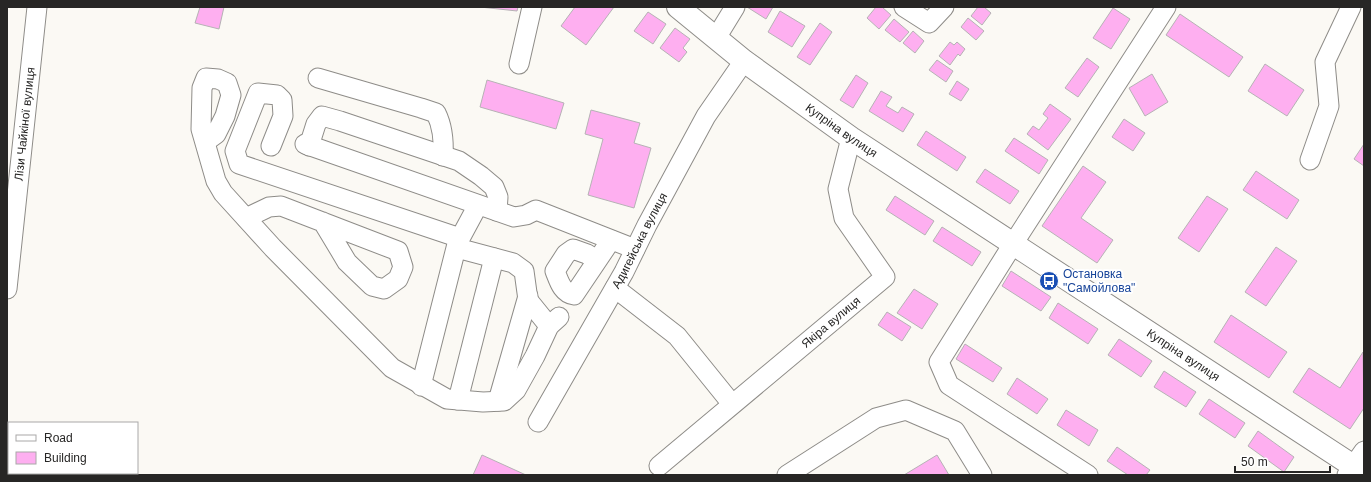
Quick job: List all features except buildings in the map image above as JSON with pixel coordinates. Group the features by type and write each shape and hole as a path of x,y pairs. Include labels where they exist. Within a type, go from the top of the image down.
{"main road":[{"name":"Купріна вулиця","path":"678,7 744,61 851,138 1357,466"}],"street":[{"name":"Лізи Чайкіної вулиця","path":"7,289 37,7"},
{"path":"519,64 532,7"},
{"path":"716,38 734,7"},
{"path":"904,7 929,23 944,7"},
{"path":"1088,475 949,385 939,362 1013,244 1166,7"},
{"path":"1310,160 1329,106 1325,62 1351,7"},
{"name":"Адигейська вулиця","path":"538,422 615,288 706,116 744,61"},
{"path":"258,93 235,151 239,164 458,243 494,258 513,263 524,271 528,296 533,306 554,321 516,390 504,401 483,402 447,399 421,386 392,368 273,248 223,193 216,181 201,129 202,88 206,78 218,80 258,93 277,95 282,100 282,116 271,146"},
{"path":"318,78 436,113 440,120 444,137 443,156"},
{"path":"205,142 216,134 225,116 231,95 227,83"},
{"path":"498,211 498,197 494,187 459,161 322,116 316,124 307,145 514,217 526,215 536,210 635,249"},
{"name":"Якіра вулиця","path":"658,466 885,277 844,218 838,189 851,138"},
{"path":"421,386 458,243 478,205"},
{"path":"246,218 269,207 281,206 322,222"},
{"path":"597,260 611,240"},
{"path":"458,400 494,258"},
{"path":"615,288 677,336 732,404"},
{"path":"498,401 528,296"},
{"path":"787,475 876,418 906,410 955,431 982,475"}],"place":[{"name":"Остановка \"Самойлова\"","path":"1049,281"}]}
